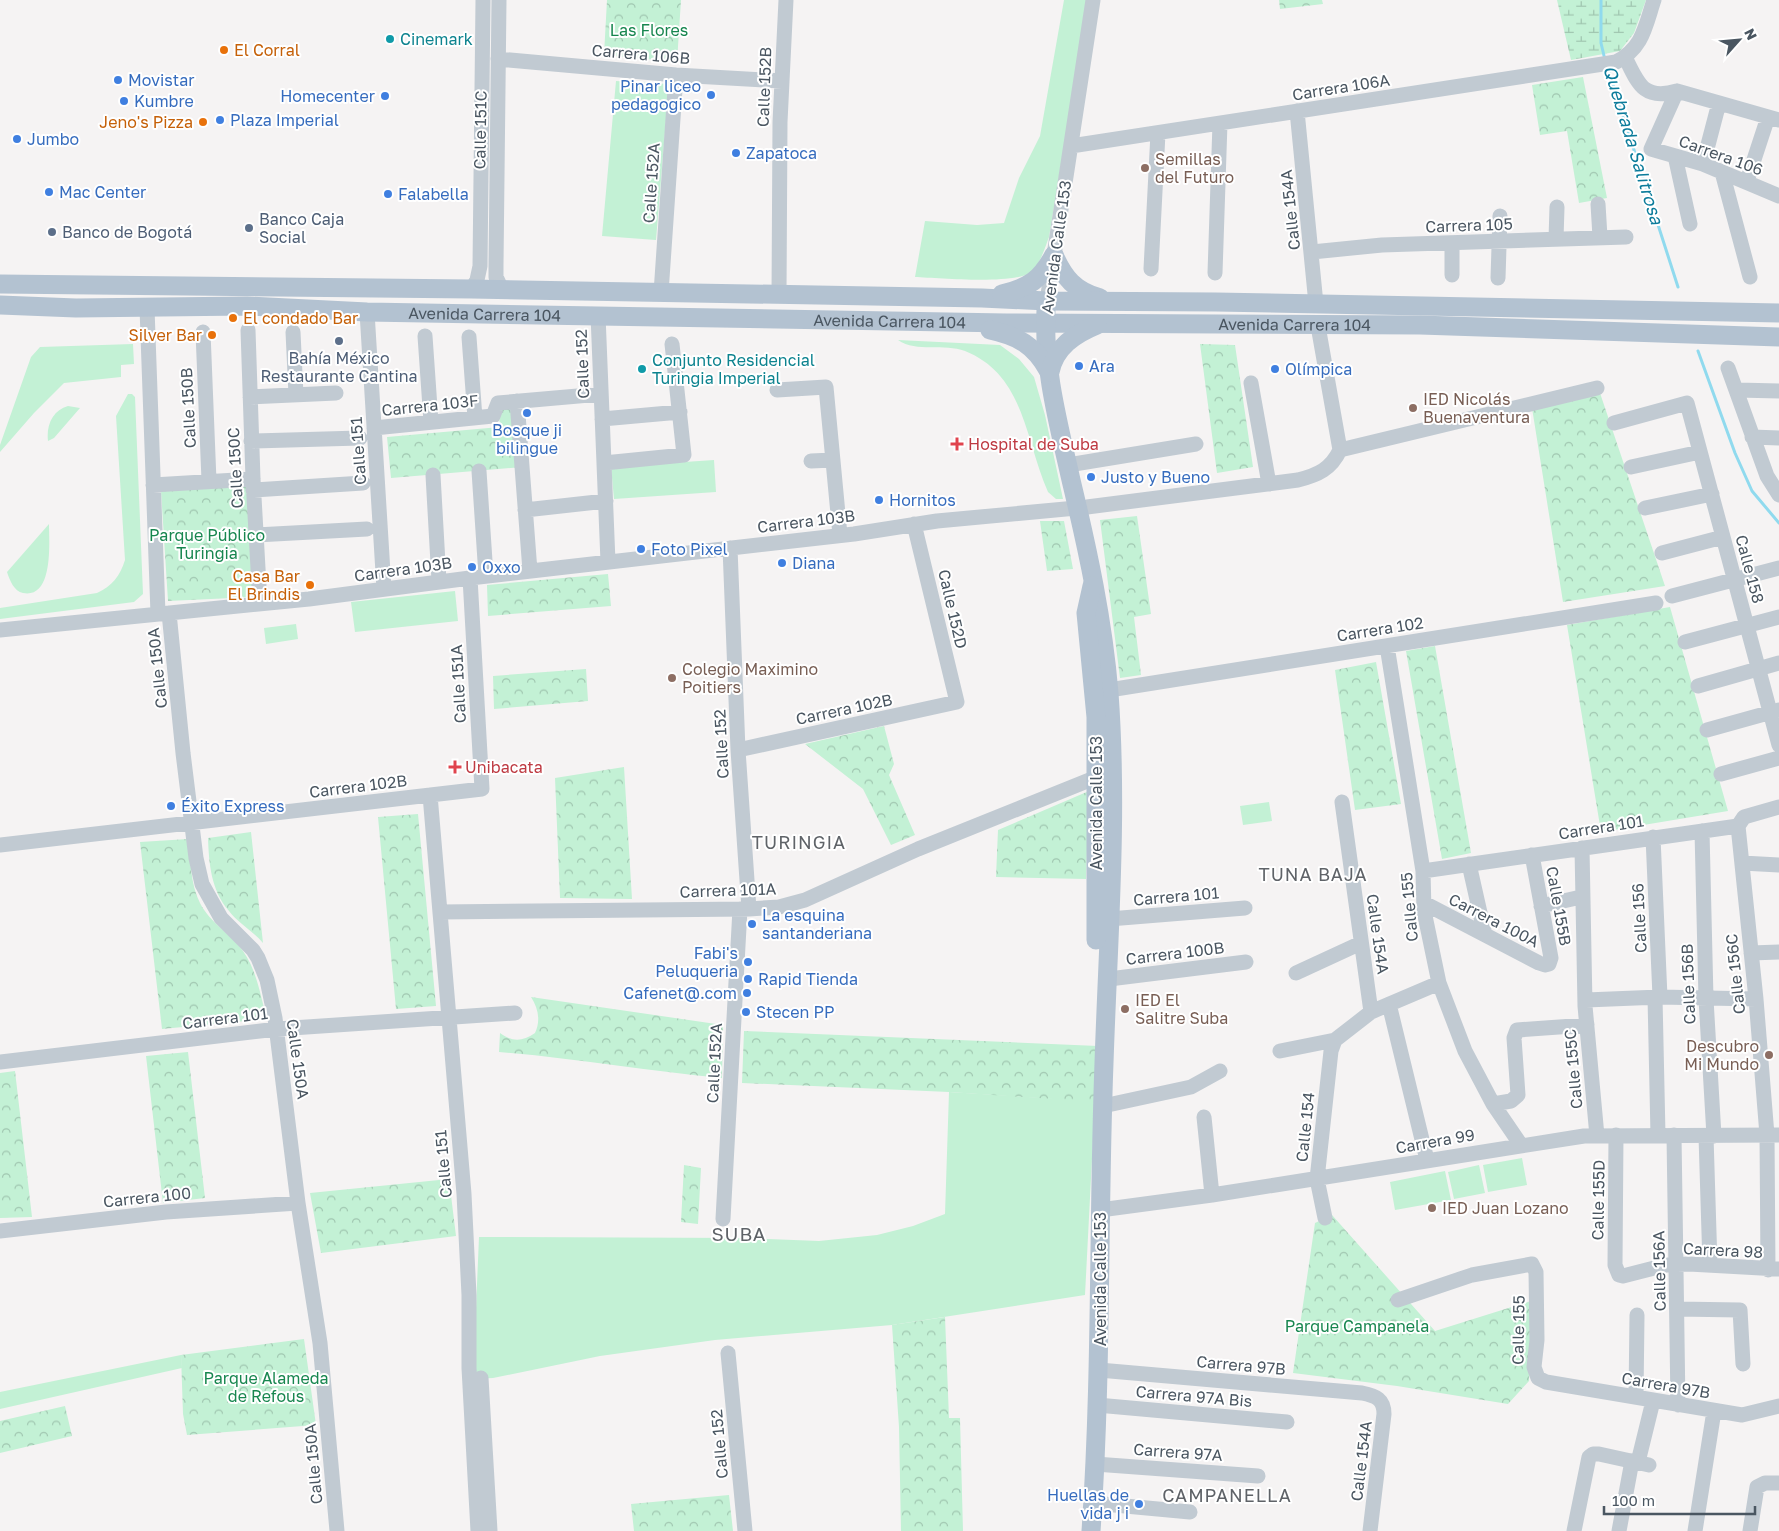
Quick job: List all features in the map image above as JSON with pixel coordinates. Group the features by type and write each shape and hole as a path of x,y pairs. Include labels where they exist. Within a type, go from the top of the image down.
{"main road":[{"path":"982,298 1027,286 1040,277 1054,255 1064,274 1074,287 1110,301"},
{"name":"Avenida Carrera 104","path":"0,284 472,289 1779,313"},
{"path":"76,308 66,302 64,297 68,290 77,286"},
{"name":"Avenida Calle 153","path":"1047,301 1046,323 1050,374 1068,465 1095,580 1108,690 1096,980 1105,1026"},
{"name":"Avenida Carrera 104","path":"0,305 76,308 247,306 367,312 950,322 1318,326 1428,325 1779,337"},
{"path":"950,322 1011,335 1024,341 1037,352 1050,374"},
{"path":"1050,374 1052,364 1062,347 1075,336 1102,323"},
{"name":"Avenida Calle 153","path":"1091,1531 1099,1370 1100,1210 1109,919 1104,777 1086,613 1088,599 1095,580"}],"street":[{"name":"Calle 151C","path":"472,289 477,280 480,266 483,0"},
{"name":"Calle 151C","path":"499,0 496,277 502,290"},
{"name":"Calle 152B","path":"779,295 782,81 786,0"},
{"name":"Avenida Calle 153","path":"1047,301 1093,0"},
{"path":"1654,0 1640,42 1621,60 1638,84 1644,89 1657,94 1677,91 1774,118 1746,181"},
{"name":"Carrera 106B","path":"498,59 676,75 782,81"},
{"name":"Carrera 106A","path":"1071,146 1621,60"},
{"name":"Calle 152A","path":"661,293 676,75"},
{"name":"Carrera 106","path":"1677,91 1651,149 1703,164 1779,196"},
{"path":"1703,164 1720,103"},
{"name":"Calle 154A","path":"1297,111 1316,304"},
{"path":"1215,273 1220,123"},
{"path":"1151,269 1158,133"},
{"path":"1675,156 1690,224"},
{"path":"1722,172 1750,277"},
{"path":"1598,204 1600,237"},
{"path":"1556,239 1557,207"},
{"path":"1498,278 1500,216"},
{"name":"Carrera 105","path":"1312,252 1382,245 1500,243 1626,237"},
{"path":"1452,244 1452,275"},
{"name":"Calle 150A","path":"147,308 153,485 164,613 192,823 202,884 222,918 253,950 267,980 277,1029 298,1203 320,1343 337,1531"},
{"name":"Calle 151","path":"367,312 384,589"},
{"name":"Calle 152","path":"598,315 608,562"},
{"path":"1318,326 1340,450 1597,388"},
{"name":"Calle 150C","path":"248,330 251,441 260,604"},
{"name":"Calle 150B","path":"203,332 209,481"},
{"path":"294,332 296,395"},
{"path":"425,336 431,422"},
{"path":"470,337 475,418"},
{"path":"604,463 683,457 672,344"},
{"path":"1728,368 1752,437 1773,476 1779,496"},
{"path":"1251,383 1269,484"},
{"path":"777,390 826,387 840,535"},
{"path":"1737,390 1779,391"},
{"path":"250,396 336,393"},
{"name":"Carrera 103F","path":"374,428 493,416 498,403 601,394"},
{"path":"517,401 530,571"},
{"name":"Calle 158","path":"1614,423 1687,403 1758,669 1775,711 1779,745"},
{"path":"602,419 680,412"},
{"path":"1752,437 1779,438"},
{"path":"251,441 360,438"},
{"path":"1068,465 1196,444"},
{"name":"Carrera 103B","path":"0,630 260,604 439,581 840,535 937,521 1078,508 1269,484 1316,476 1327,469 1340,450"},
{"path":"1631,467 1700,452"},
{"path":"811,461 833,460"},
{"path":"479,471 486,576"},
{"path":"433,475 439,581"},
{"path":"153,485 209,481 253,484 363,483"},
{"path":"1645,508 1712,494"},
{"path":"525,510 606,501"},
{"name":"Calle 152D","path":"914,524 957,702"},
{"path":"256,535 367,529"},
{"path":"1662,553 1723,537"},
{"name":"Calle 152","path":"730,548 745,909"},
{"path":"1672,596 1779,568"},
{"name":"Calle 151A","path":"470,578 482,789"},
{"name":"Carrera 102","path":"1108,690 1656,603"},
{"path":"1685,642 1779,617"},
{"name":"Calle 155","path":"1387,646 1414,807 1423,871 1424,903 1430,951 1452,1022 1493,1104 1521,1145"},
{"path":"1698,686 1779,663"},
{"name":"Carrera 102B","path":"738,750 957,702"},
{"path":"1707,730 1775,711"},
{"path":"1721,774 1779,758"},
{"name":"Carrera 101A","path":"440,912 779,907 805,900 918,849 1104,777"},
{"name":"Carrera 102B","path":"0,845 482,789"},
{"name":"Calle 151","path":"430,795 465,1213 469,1295 469,1368 478,1531"},
{"name":"Calle 154A","path":"1342,802 1370,1012"},
{"name":"Carrera 101","path":"1423,871 1738,826 1744,817 1779,808"},
{"name":"Calle 156C","path":"1738,826 1756,999 1773,1135 1774,1270"},
{"name":"Calle 156B","path":"1702,831 1710,1136 1710,1265"},
{"name":"Calle 156","path":"1653,837 1658,997 1658,1135"},
{"name":"Calle 155C","path":"1582,848 1581,897 1587,1025 1597,1136"},
{"name":"Calle 155B","path":"1532,855 1551,958 1550,964"},
{"path":"1742,863 1779,865"},
{"path":"1469,864 1485,935"},
{"path":"1542,906 1581,897"},
{"name":"Carrera 100A","path":"1424,903 1539,963 1550,964"},
{"name":"Carrera 101","path":"1109,919 1245,908"},
{"name":"Calle 152A","path":"723,1219 745,909"},
{"path":"1296,973 1361,943"},
{"path":"1751,953 1779,952"},
{"name":"Carrera 100B","path":"1108,979 1246,962"},
{"path":"1280,1051 1335,1040 1370,1012 1439,983"},
{"path":"1586,1000 1658,997 1756,999"},
{"path":"1389,1004 1427,1160"},
{"name":"Carrera 101","path":"0,1062 277,1029 515,1013"},
{"path":"1493,1104 1511,1101 1518,1095 1514,1038 1517,1030 1587,1025"},
{"name":"Calle 154","path":"1325,1218 1317,1179 1331,1051 1335,1040"},
{"path":"1103,1106 1191,1087 1220,1071"},
{"path":"1204,1117 1212,1195"},
{"name":"Calle 155D","path":"1615,1265 1616,1135"},
{"name":"Calle 156A","path":"1674,1135 1678,1405"},
{"name":"Carrera 99","path":"1100,1210 1317,1179 1521,1145 1597,1136 1773,1135"},
{"name":"Carrera 100","path":"0,1231 166,1212 298,1203"},
{"name":"Calle 155","path":"1398,1300 1494,1270 1532,1264 1536,1272 1537,1340 1535,1372 1538,1378 1546,1382"},
{"name":"Carrera 98","path":"1615,1265 1616,1271 1623,1276 1676,1265 1710,1265 1774,1270"},
{"path":"1677,1309 1740,1310 1743,1364"},
{"path":"1636,1397 1637,1316"},
{"name":"Calle 152","path":"728,1353 745,1531"},
{"name":"Carrera 97B","path":"1099,1370 1362,1393 1379,1398"},
{"path":"480,1378 490,1531"},
{"name":"Carrera 97B","path":"1546,1382 1742,1415 1779,1406"},
{"name":"Calle 154A","path":"1370,1531 1384,1414 1384,1405 1379,1398"},
{"path":"1619,1531 1640,1462 1653,1401"},
{"name":"Carrera 97A Bis","path":"1097,1405 1287,1422"},
{"path":"1695,1531 1714,1411"},
{"path":"1574,1531 1586,1464 1593,1454 1640,1462"},
{"name":"Carrera 97A","path":"1095,1464 1258,1476"},
{"path":"1750,1531 1756,1491 1760,1484 1779,1483"},
{"path":"1093,1503 1190,1512"}],"green space":[{"name":"Las Flores","path":"607,0 681,0 677,62 604,55"},
{"path":"1064,0 1088,0 1049,237 1040,260 1031,272 1010,278 976,280 915,277 925,221 977,225 1004,223 1019,178 1040,136"},
{"path":"1279,0 1322,0 1323,4 1280,9"},
{"path":"1557,0 1646,0 1634,33 1620,51 1571,60"},
{"path":"1583,77 1607,198 1579,203 1567,131 1540,135 1532,85"},
{"path":"616,81 669,84 656,240 602,236"},
{"path":"898,340 1000,345 1019,359 1034,377 1045,415 1063,499 1056,499 1048,492 1020,411 1012,392 1000,376 985,362 965,351 914,346"},
{"path":"133,344 134,364 121,365 121,377 64,383 34,413 0,452 0,445 31,357 40,347"},
{"path":"1200,344 1235,345 1253,467 1217,473"},
{"path":"1600,393 1665,586 1563,602 1532,408"},
{"path":"128,394 132,394 135,397 143,594 134,602 0,619 0,608 97,593 111,584 121,571 125,560 116,416"},
{"path":"517,401 522,467 391,478 387,437 500,427 498,403"},
{"path":"68,406 80,408 54,438 48,441 49,424 58,411"},
{"path":"714,460 716,492 614,499 611,467"},
{"name":"Parque Público Turingia","path":"247,486 254,597 168,601 161,491"},
{"path":"1137,516 1151,614 1134,617 1141,675 1120,678 1100,520"},
{"path":"1040,521 1064,521 1073,569 1047,571"},
{"path":"49,524 49,555 45,578 40,587 33,592 20,592 13,585 7,572"},
{"path":"608,574 611,606 488,616 487,585"},
{"path":"455,591 458,621 355,632 351,602"},
{"path":"1670,607 1728,811 1601,832 1567,625"},
{"path":"296,624 298,639 266,644 264,628"},
{"path":"1435,646 1471,853 1442,859 1406,651"},
{"path":"1376,662 1401,804 1355,810 1335,670"},
{"path":"586,669 588,701 494,709 493,676"},
{"path":"884,726 894,764 889,775 915,835 891,845 863,789 805,744"},
{"path":"624,767 632,899 560,898 555,778"},
{"path":"1089,791 1086,879 996,877 998,830"},
{"path":"1269,802 1272,821 1243,825 1240,806"},
{"path":"418,814 436,1006 396,1009 378,817"},
{"path":"251,832 263,943 223,903 215,886 209,857 208,838"},
{"path":"188,839 193,880 200,903 209,916 243,951 254,971 264,1008 256,1020 162,1029 140,842"},
{"path":"531,997 723,1025 722,1078 499,1052 500,1033 517,1040 535,1033 538,1014"},
{"path":"744,1031 1098,1046 1096,1102 949,1092 742,1083"},
{"path":"188,1052 205,1198 163,1203 146,1056"},
{"path":"15,1071 32,1217 0,1218 0,1073"},
{"path":"949,1092 1095,1101 1085,1295 892,1325 715,1340 600,1356 493,1378 473,1379 479,1237 743,1238 819,1241 877,1235 913,1226 945,1214"},
{"path":"1522,1158 1527,1185 1488,1192 1483,1165"},
{"path":"684,1165 701,1168 698,1224 681,1222"},
{"path":"1479,1165 1485,1193 1454,1199 1448,1172"},
{"path":"1445,1171 1451,1200 1395,1210 1390,1182"},
{"path":"449,1179 456,1236 321,1253 310,1193"},
{"name":"Parque Campanela","path":"1332,1215 1435,1331 1531,1301 1529,1381 1508,1404 1397,1386 1293,1373 1315,1223"},
{"path":"945,1317 949,1418 960,1418 963,1531 901,1531 899,1427 892,1325"},
{"name":"Parque Alameda de Refous","path":"304,1339 316,1425 187,1435 183,1414 181,1355"},
{"path":"181,1355 182,1368 0,1409 0,1392"},
{"path":"65,1406 72,1436 0,1453 0,1421"},
{"path":"729,1495 733,1531 634,1531 631,1504"}],"waterway":[{"name":"Quebrada Salitrosa","path":"1601,0 1601,43 1605,60"},
{"name":"Quebrada Salitrosa","path":"1608,69 1678,287"},
{"name":"Quebrada Salitrosa","path":"1698,351 1735,453 1752,491 1779,523"}],"place":[{"name":"Cinemark","path":"390,39"},
{"name":"El Corral","path":"224,50"},
{"name":"Movistar","path":"118,80"},
{"name":"Pinar liceo pedagogico","path":"711,95"},
{"name":"Homecenter","path":"385,96"},
{"name":"Kumbre","path":"124,101"},
{"name":"Plaza Imperial","path":"220,120"},
{"name":"Jeno's Pizza","path":"203,122"},
{"name":"Jumbo","path":"17,139"},
{"name":"Zapatoca","path":"736,153"},
{"name":"Semillas del Futuro","path":"1145,168"},
{"name":"Mac Center","path":"49,192"},
{"name":"Falabella","path":"388,194"},
{"name":"Banco Caja Social","path":"249,228"},
{"name":"Banco de Bogotá","path":"52,232"},
{"name":"El condado Bar","path":"233,318"},
{"name":"Silver Bar","path":"212,335"},
{"name":"Bahía México Restaurante Cantina","path":"339,341"},
{"name":"Ara","path":"1079,366"},
{"name":"Conjunto Residencial Turingia Imperial","path":"642,369"},
{"name":"Olímpica","path":"1275,369"},
{"name":"IED Nicolás Buenaventura","path":"1413,408"},
{"name":"Bosque ji bilingue","path":"527,413"},
{"name":"Hospital de Suba","path":"957,444"},
{"name":"Justo y Bueno","path":"1091,477"},
{"name":"Hornitos","path":"879,500"},
{"name":"Foto Pixel","path":"641,549"},
{"name":"Diana","path":"782,563"},
{"name":"Oxxo","path":"472,567"},
{"name":"Casa Bar El Brindis","path":"310,585"},
{"name":"Colegio Maximino Poitiers","path":"672,678"},
{"name":"Unibacata","path":"455,767"},
{"name":"Éxito Express","path":"171,806"},
{"name":"La esquina santanderiana","path":"752,924"},
{"name":"Fabi's Peluqueria","path":"748,962"},
{"name":"Rapid Tienda","path":"748,979"},
{"name":"Cafenet@.com","path":"747,993"},
{"name":"IED El Salitre Suba","path":"1125,1009"},
{"name":"Stecen PP","path":"746,1012"},
{"name":"Descubro Mi Mundo","path":"1769,1055"},
{"name":"IED Juan Lozano","path":"1432,1208"},
{"name":"Huellas de vida j i","path":"1139,1504"}],"district":[{"name":"TURINGIA","path":"799,843"},
{"name":"TUNA BAJA","path":"1313,875"},
{"name":"SUBA","path":"739,1234"},
{"name":"CAMPANELLA","path":"1227,1496"}]}
